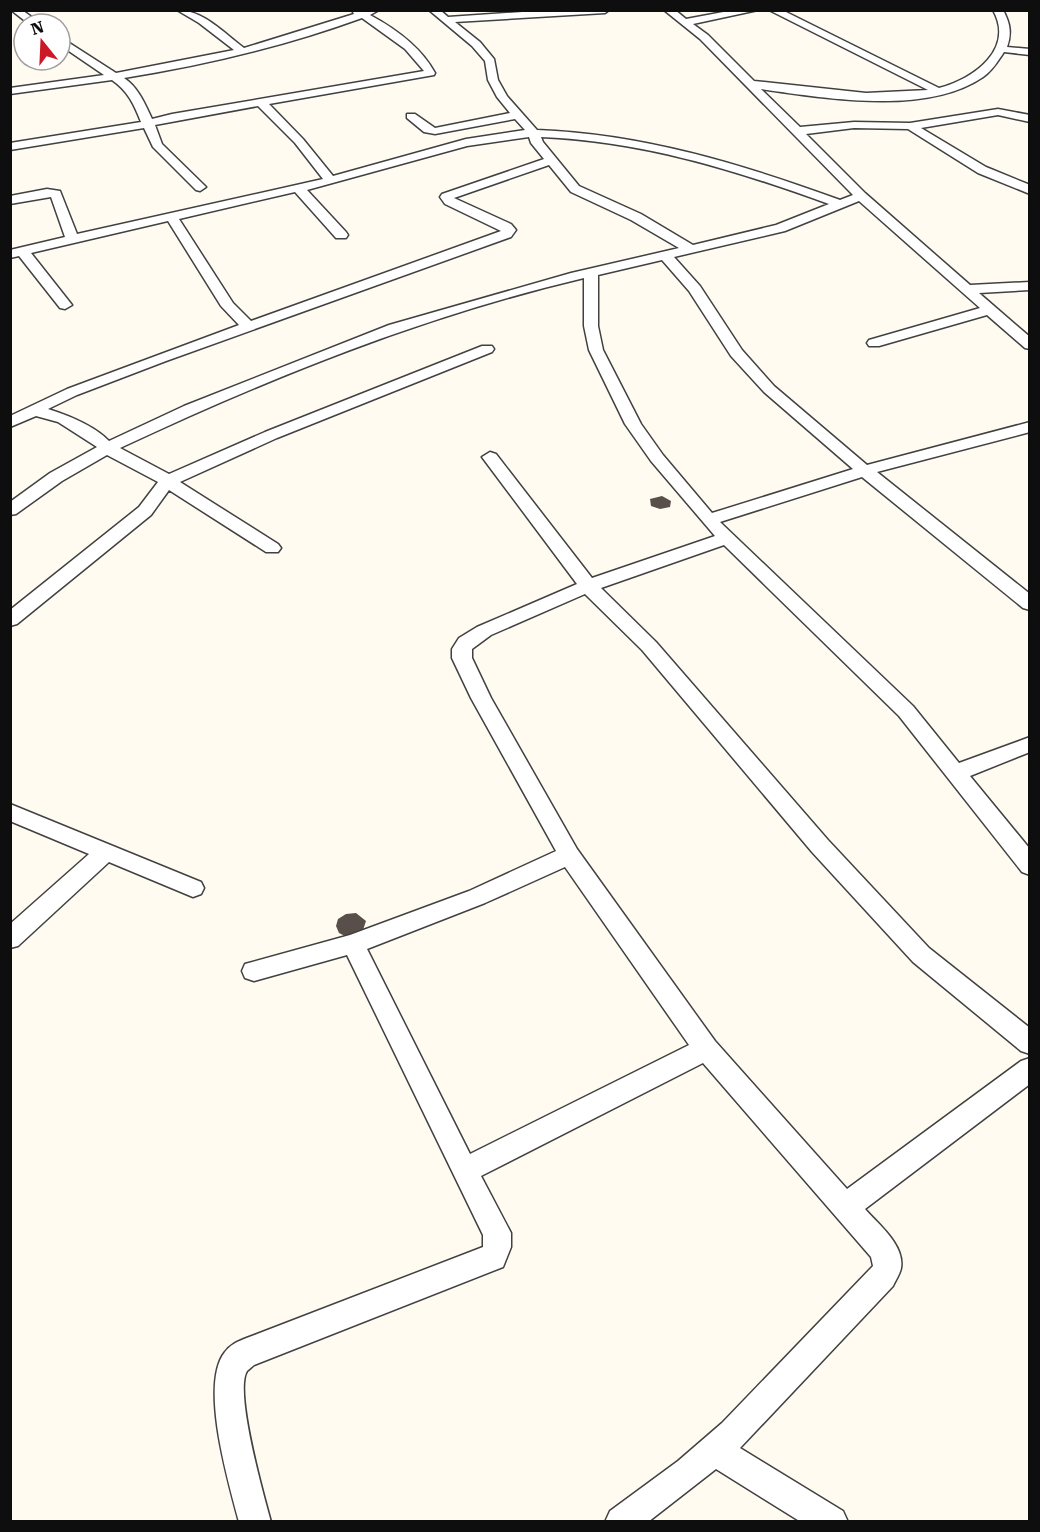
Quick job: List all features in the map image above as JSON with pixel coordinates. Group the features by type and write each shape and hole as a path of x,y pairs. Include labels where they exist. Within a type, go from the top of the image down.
{"street":[{"path":"181,10 202,21 242,51"},
{"path":"10,147 430,73 404,43 382,25 352,10"},
{"path":"10,91 116,76 242,51 304,36 375,10"},
{"path":"433,10 476,44 490,61 493,80 502,97 534,133 537,143 575,189 583,195 636,217 690,248"},
{"path":"447,20 605,10"},
{"path":"668,10 704,37 861,196 969,289 1029,345"},
{"path":"685,22 754,10"},
{"path":"773,10 938,91"},
{"path":"750,84 879,97 938,91 977,76 1001,50 1008,33 998,10"},
{"path":"72,48 116,76 139,102 157,146 200,187"},
{"path":"1001,50 1029,52"},
{"path":"261,102 299,141 330,180"},
{"path":"798,131 854,125 910,126 998,112 1029,119"},
{"path":"411,116 428,130 435,131 518,115"},
{"path":"910,126 991,175 1029,190"},
{"path":"65,305 16,252 298,188 491,138 534,133 613,140 715,160 842,204"},
{"path":"10,422 72,392 248,326 506,234 510,230 506,226 446,198 552,160"},
{"path":"298,188 340,235"},
{"path":"10,200 47,193 56,194 72,239"},
{"path":"10,510 56,477 107,448 190,409 350,344 394,328 591,272 780,228 861,196"},
{"path":"171,216 228,306 248,326"},
{"path":"664,254 695,289 736,353 770,389 913,512 1029,604"},
{"path":"591,272 591,326 596,350 633,424 682,490 708,519 906,711 1029,866"},
{"path":"969,289 1029,286"},
{"path":"874,343 991,309"},
{"path":"10,620 145,511 167,481 271,435 487,349"},
{"path":"33,410 64,419 97,438 107,448 155,472 272,548"},
{"path":"708,519 866,470 1029,427"},
{"path":"490,457 588,586 649,646 820,846 921,955 1029,1043"},
{"path":"621,1521 733,1434 882,1276 886,1267 884,1251 706,1049 569,855 482,698 462,658 462,649 466,642 484,631 588,586 726,537"},
{"path":"955,773 1029,744"},
{"path":"10,812 193,888"},
{"path":"10,939 105,853"},
{"path":"254,971 353,944 477,897 569,855"},
{"path":"255,1521 246,1491 229,1392 231,1370 235,1362 244,1354 493,1257 497,1247 497,1233 464,1172 353,944"},
{"path":"464,1172 706,1049"},
{"path":"845,1207 1029,1069"},
{"path":"714,1450 832,1521"}],"building":[{"path":"662,496 671,501 670,507 660,509 651,506 650,499"},
{"path":"356,913 366,921 362,933 347,937 339,933 336,926 338,919 346,914"}]}
